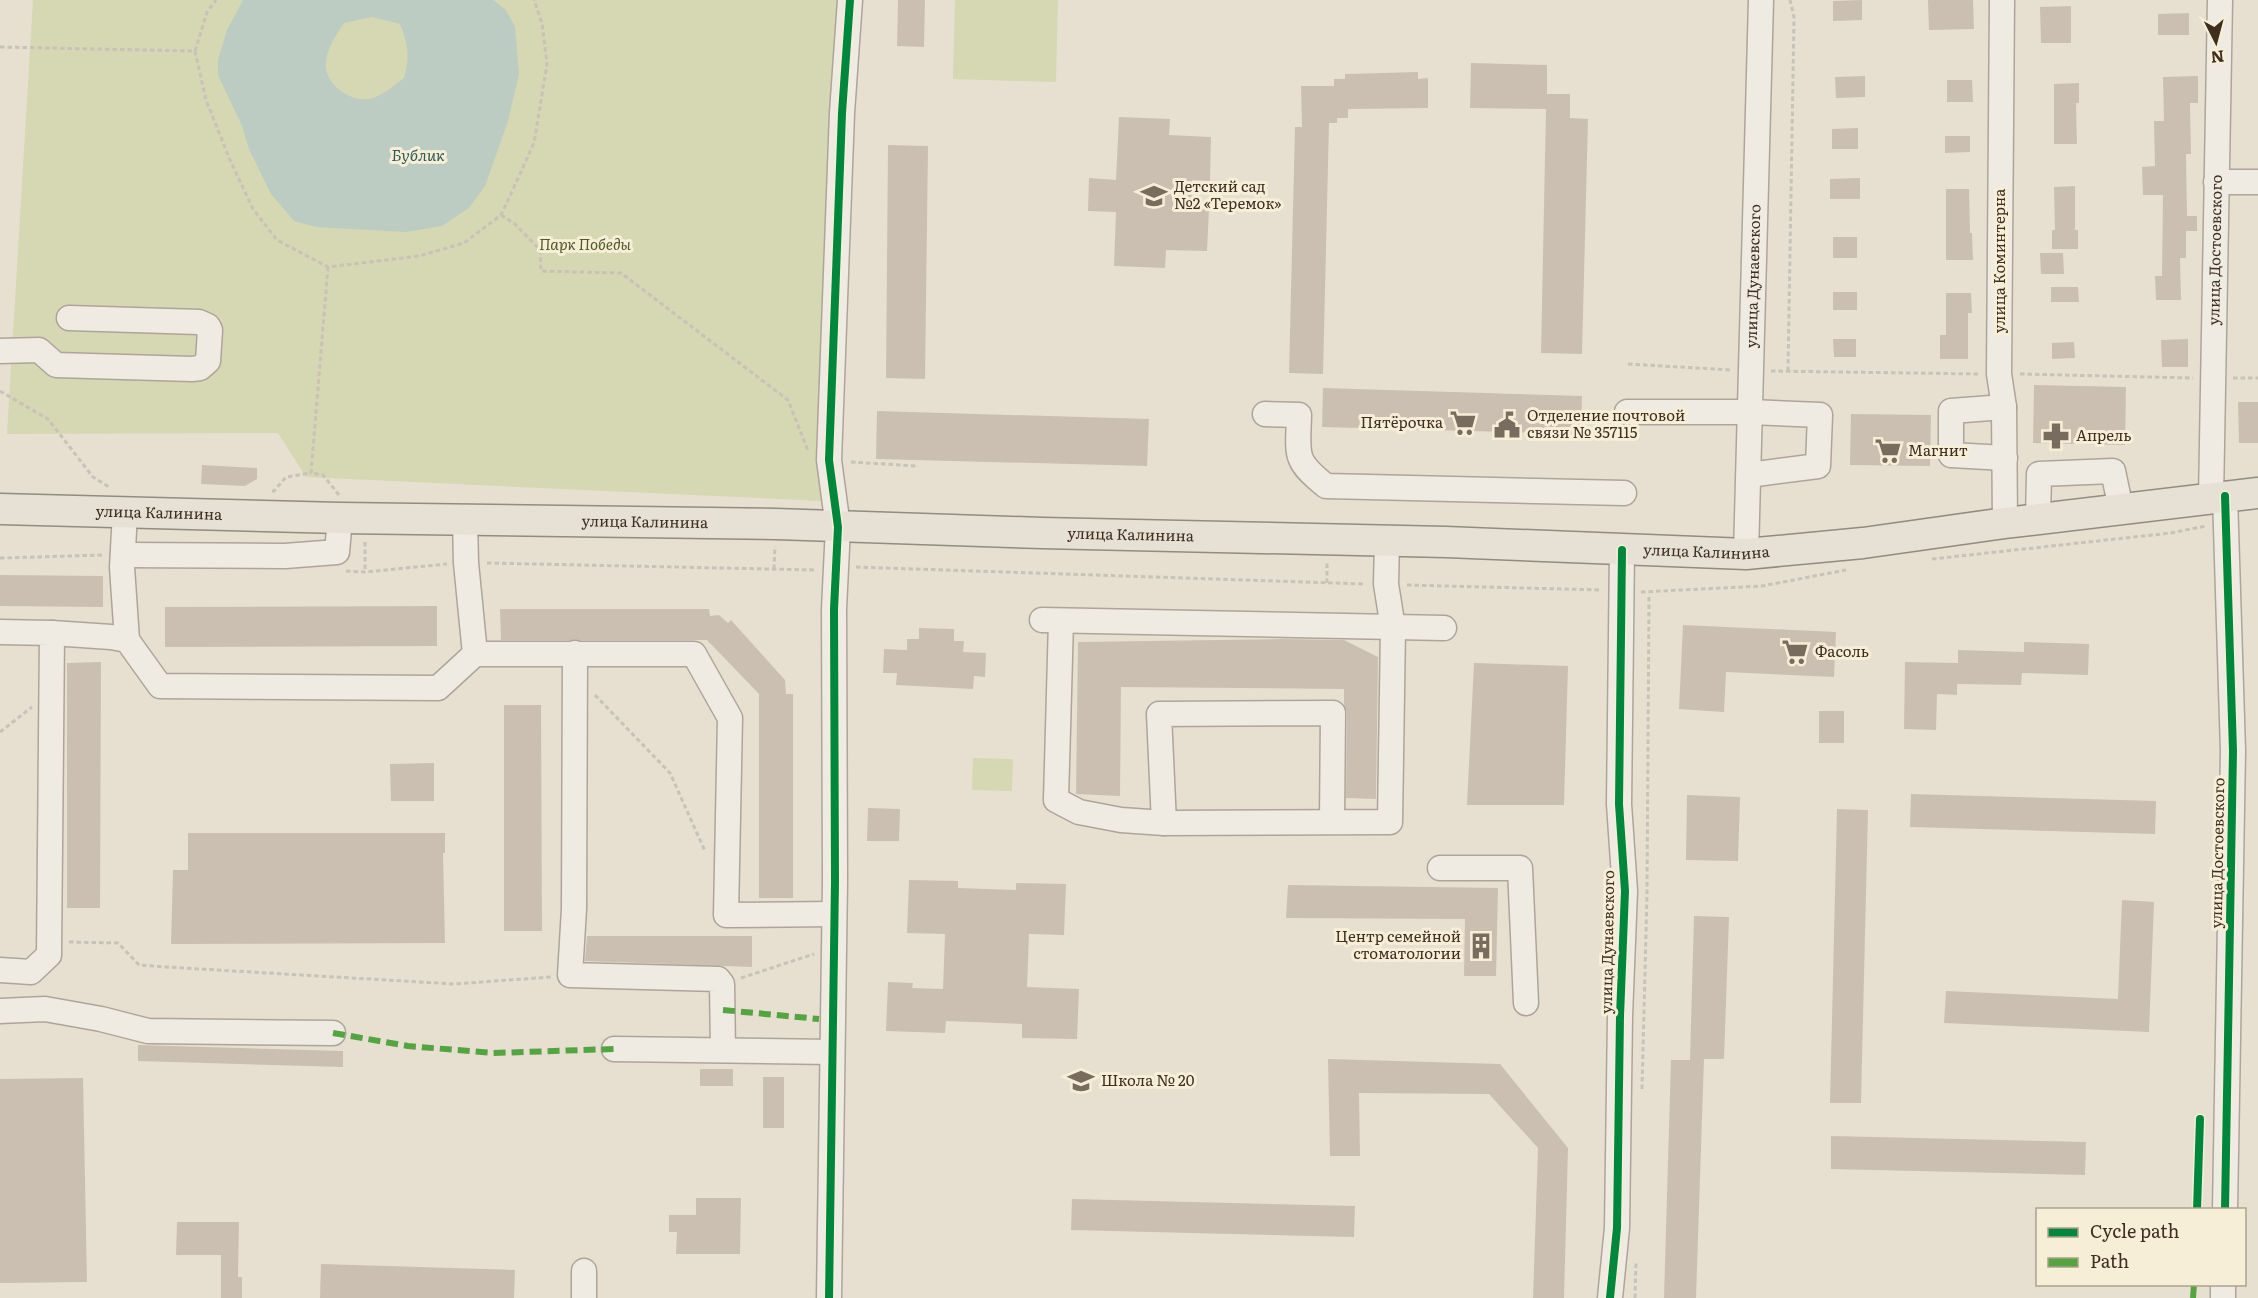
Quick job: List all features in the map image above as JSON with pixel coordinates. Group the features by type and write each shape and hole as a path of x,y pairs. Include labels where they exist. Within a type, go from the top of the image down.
{"main road":[{"name":"улица Калинина","path":"0,509 122,500 348,511 465,520 838,527 1746,554 1863,543 2121,509 2221,506 2258,493"}],"street":[{"path":"829,1298 834,609 838,527 829,460 842,113 850,0"},
{"name":"улица Дунаевского","path":"1746,554 1761,0"},
{"name":"улица Коминтерна","path":"2002,0 1999,374 2004,407 2005,523"},
{"name":"улица Достоевского","path":"2220,0 2214,378 2233,751 2225,1208"},
{"path":"2216,182 2258,182"},
{"path":"0,351 39,350 56,365 192,369 205,365 207,361 210,330 208,326 199,322 69,318"},
{"path":"2004,407 1951,411 1951,455 2005,459"},
{"path":"1627,412 1750,412 1820,415 1818,466 1749,475"},
{"path":"1265,414 1299,415 1298,452 1305,469 1326,486 1624,493"},
{"path":"2038,519 2039,474 2113,471 2121,509"},
{"path":"122,500 122,561 127,640 160,686 438,688 475,654 694,654 730,718 726,915 833,915"},
{"path":"122,561 338,552 348,511"},
{"path":"465,520 466,562 475,654"},
{"path":"1387,542 1386,584 1393,628 1390,822 1164,823 1121,820 1079,812 1056,800 1052,620 1393,628 1443,628"},
{"name":"улица Дунаевского","path":"1610,1298 1617,1228 1620,1016 1625,891 1619,804 1622,550"},
{"path":"0,632 52,633 127,640"},
{"path":"0,970 31,972 49,955 52,633"},
{"path":"574,653 574,909 570,975 718,979 722,984 723,1050"},
{"path":"1164,823 1159,714 1333,713 1332,821"},
{"path":"1440,868 1520,868 1526,1003"},
{"path":"0,1011 45,1009 101,1019 148,1031 333,1033"},
{"path":"614,1049 832,1052"},
{"path":"584,1271 584,1298"}],"path":[{"path":"216,0 207,12 195,51 206,100 230,160 254,209 277,240 328,267 419,256 464,243 501,215 534,143 547,64 543,23 534,0"},
{"path":"1788,371 1794,17 1790,0"},
{"path":"0,47 195,51"},
{"path":"501,215 515,224 540,250 541,270 621,273 788,400 811,459 917,466"},
{"path":"311,473 328,267"},
{"path":"1628,363 1751,371 2258,378"},
{"path":"0,391 48,419 93,477 122,500"},
{"path":"262,491 274,491 286,477 311,473 323,475 348,511 365,572"},
{"path":"1922,560 2170,533 2221,506"},
{"path":"0,558 107,555 122,561"},
{"path":"342,571 365,572 466,562 813,571 836,566 1622,590 1649,594 1762,586 1852,569"},
{"path":"0,732 51,692"},
{"path":"574,692 596,695 670,773 709,859 727,874"},
{"path":"49,942 117,943 139,965 454,984 570,975"},
{"path":"722,984 820,952"}],"green space":[{"name":"Парк Победы","path":"33,0 846,0 822,501 306,477 278,433 7,434"},
{"path":"955,0 1058,0 1056,82 953,79"},
{"path":"973,758 1013,759 1012,791 972,790"}],"water":[{"name":"Бублик","path":"243,0 493,0 506,10 515,27 519,74 508,121 485,186 469,208 442,226 406,232 316,227 294,221 271,194 218,75 218,60 227,30","holes":["372,17 400,24 407,51 404,78 373,98 357,98 340,91 329,77 326,61 330,46 344,23"]}],"building":[{"path":"898,0 925,0 924,47 897,46"},
{"path":"1862,0 1862,20 1833,21 1833,1"},
{"path":"1928,0 1973,0 1974,29 1929,30"},
{"path":"2071,6 2071,43 2041,43 2040,7"},
{"path":"2189,13 2189,35 2158,35 2158,14"},
{"path":"1471,63 1547,65 1547,94 1570,94 1570,118 1588,119 1582,354 1541,353 1546,109 1470,108"},
{"path":"1418,72 1418,79 1428,78 1428,108 1348,109 1348,118 1337,118 1337,123 1329,123 1323,374 1289,373 1295,127 1302,127 1301,86 1334,86 1334,79 1345,79 1345,74"},
{"path":"1865,76 1865,97 1836,98 1835,77"},
{"path":"2198,76 2198,103 2190,103 2191,154 2186,154 2187,216 2197,216 2197,231 2186,231 2186,258 2180,258 2181,300 2156,300 2155,276 2162,276 2163,195 2143,195 2142,167 2155,166 2154,121 2164,121 2163,77"},
{"path":"1947,80 1972,80 1973,102 1947,102"},
{"path":"2079,83 2079,103 2076,103 2077,144 2054,144 2054,84"},
{"path":"1119,117 1170,119 1169,135 1211,137 1210,181 1192,180 1191,208 1209,209 1207,251 1166,250 1165,268 1114,266 1116,212 1088,211 1089,178 1116,180"},
{"path":"1858,128 1858,149 1832,149 1832,129"},
{"path":"1945,136 1970,136 1970,152 1945,153"},
{"path":"888,145 928,146 925,379 886,378"},
{"path":"1860,178 1860,199 1830,199 1830,179"},
{"path":"2075,186 2075,230 2078,230 2078,249 2052,249 2052,230 2055,230 2054,187"},
{"path":"1946,189 1969,189 1973,260 1946,260"},
{"path":"1833,237 1857,237 1857,258 1833,258"},
{"path":"2040,253 2063,253 2064,274 2041,274"},
{"path":"2051,287 2078,287 2079,302 2051,302"},
{"path":"1833,292 1857,292 1857,310 1833,310"},
{"path":"1946,293 1971,293 1972,313 1968,313 1968,359 1940,359 1940,335 1946,335"},
{"path":"1833,339 1856,339 1856,357 1834,357"},
{"path":"2188,339 2188,367 2162,367 2161,340"},
{"path":"2074,342 2075,358 2052,359 2052,343"},
{"path":"2034,385 2126,387 2125,445 2033,443"},
{"path":"1323,388 1582,396 1581,434 1322,427"},
{"path":"2238,402 2258,402 2258,443 2239,443"},
{"path":"877,411 1149,419 1147,466 876,459"},
{"path":"1851,414 1931,415 1930,466 1850,465"},
{"path":"202,465 257,468 257,479 245,486 201,484"},
{"path":"0,575 103,576 103,607 0,606"},
{"path":"437,606 437,646 165,647 165,607"},
{"path":"500,609 709,609 710,616 719,615 728,623 731,620 785,680 786,694 793,694 793,898 759,898 759,694 707,640 501,640"},
{"path":"1683,625 1836,632 1834,677 1726,672 1724,712 1679,709"},
{"path":"919,628 954,629 954,641 964,641 963,652 986,653 985,677 974,676 973,689 896,685 897,673 883,673 884,649 907,650 907,639 919,639"},
{"path":"1344,640 1378,657 1376,799 1346,798 1347,713 1344,705 1344,689 1121,687 1120,796 1076,794 1078,642"},
{"path":"2024,642 2089,644 2088,675 2022,673 2021,685 1957,684 1957,695 1937,694 1936,730 1904,729 1905,662 1958,663 1958,650 2024,652"},
{"path":"101,662 100,908 67,908 67,663"},
{"path":"1474,663 1568,666 1564,805 1467,805"},
{"path":"504,705 541,705 542,931 504,931"},
{"path":"1819,711 1844,711 1844,743 1819,743"},
{"path":"434,763 434,801 391,801 390,764"},
{"path":"1911,794 2156,801 2155,834 1910,827"},
{"path":"1687,795 1740,797 1738,861 1686,860"},
{"path":"868,808 900,809 899,841 867,841"},
{"path":"1837,809 1868,810 1861,1103 1830,1103"},
{"path":"188,833 445,833 445,853 443,853 445,943 171,944 173,870 188,870"},
{"path":"909,880 958,881 958,888 1016,890 1016,883 1066,884 1064,935 1029,934 1027,987 1079,989 1077,1039 1022,1038 1022,1024 946,1021 945,1033 886,1031 888,982 913,983 912,988 943,989 945,934 907,933"},
{"path":"1288,885 1498,888 1496,976 1464,976 1465,919 1286,918"},
{"path":"2122,900 2154,902 2149,1032 1944,1023 1946,991 2118,999"},
{"path":"1694,916 1729,917 1724,1059 1704,1059 1696,1298 1664,1298 1671,1060 1690,1060"},
{"path":"587,936 752,936 752,967 585,961"},
{"path":"138,1045 343,1051 343,1067 138,1061"},
{"path":"1328,1059 1500,1064 1568,1148 1564,1298 1533,1298 1538,1148 1489,1094 1359,1093 1360,1156 1330,1156"},
{"path":"700,1069 733,1069 733,1086 700,1086"},
{"path":"763,1077 784,1077 784,1128 763,1128"},
{"path":"83,1078 87,1282 0,1283 0,1079"},
{"path":"1831,1136 2086,1142 2085,1175 1831,1169"},
{"path":"696,1198 741,1198 740,1254 676,1254 677,1232 669,1232 669,1215 696,1215"},
{"path":"1072,1199 1355,1206 1354,1237 1071,1230"},
{"path":"177,1222 239,1222 238,1277 242,1277 242,1298 221,1298 221,1255 176,1255"},
{"path":"321,1264 515,1270 514,1298 320,1298"}],"marked path":[{"path":"723,1010 819,1019"},
{"path":"333,1033 408,1046 493,1053 614,1049"},
{"path":"2193,1298 2194,1286"}],"cycle path":[{"path":"829,1298 835,881 834,609 838,527 829,460 842,113 850,0"},
{"path":"2225,496 2233,751 2225,1208"},
{"path":"1610,1298 1617,1228 1620,1016 1625,891 1619,804 1622,550"},
{"path":"2197,1208 2200,1119"}],"place":[{"name":"Детский сад №2 «Теремок»","path":"1154,196"},
{"name":"Пятёрочка","path":"1463,423"},
{"name":"Отделение почтовой связи № 357115","path":"1507,425"},
{"name":"Апрель","path":"2056,436"},
{"name":"Магнит","path":"1888,451"},
{"name":"Фасоль","path":"1795,652"},
{"name":"Центр cемейной cтоматологии","path":"1481,946"},
{"name":"Школа № 20","path":"1081,1081"}]}
